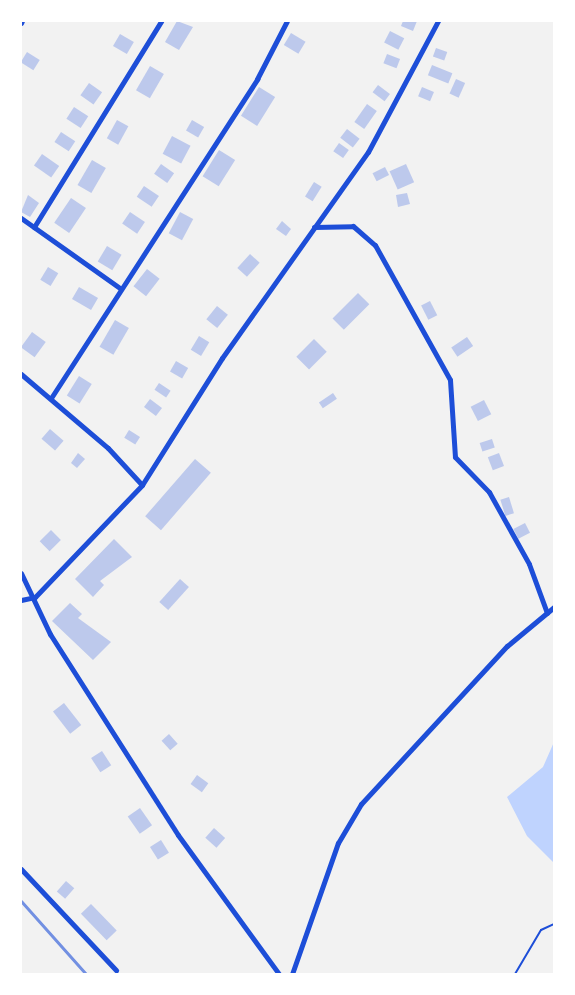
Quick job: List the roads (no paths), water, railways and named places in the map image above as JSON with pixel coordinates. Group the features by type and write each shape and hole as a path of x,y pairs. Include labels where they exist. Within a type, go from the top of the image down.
{"street":[{"path":"34,227 161,21"},
{"path":"51,398 257,79 287,21"},
{"path":"21,600 35,597 142,485 222,358 368,152 438,21"},
{"path":"21,218 120,288"},
{"path":"314,227 353,226 375,245 450,380 455,457 489,492 529,564 547,614"},
{"path":"21,374 51,398 142,485"},
{"path":"21,573 35,597 51,634 178,835 279,974"},
{"path":"292,974 338,843 361,804 507,646 554,607"},
{"path":"21,869 116,970"}],"lane":[{"path":"515,974 541,930 554,924"}],"water":[{"path":"554,742 554,863 527,836 507,797 543,767"}],"railway":[{"path":"21,901 86,974"}]}
